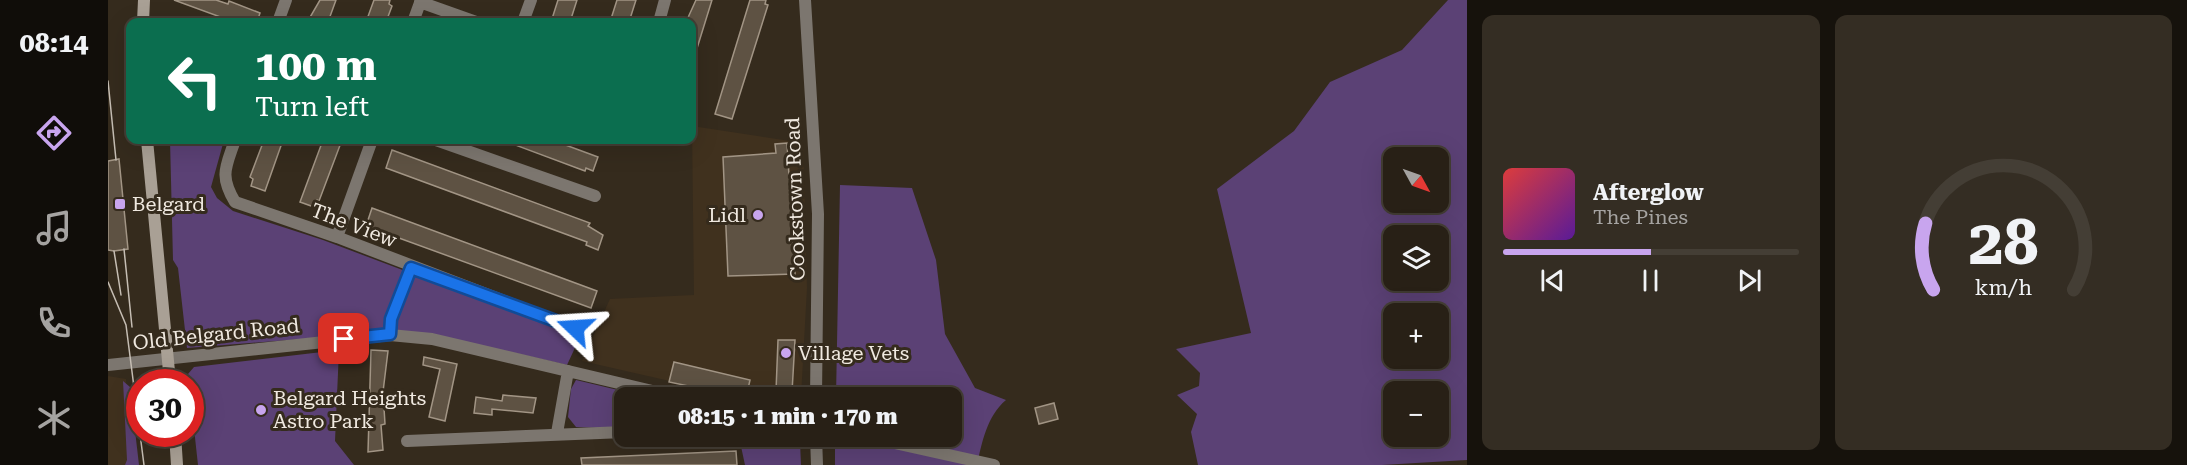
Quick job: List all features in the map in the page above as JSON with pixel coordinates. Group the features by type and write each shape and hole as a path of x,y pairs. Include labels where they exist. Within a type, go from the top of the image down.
{"main road":[{"path":"143,18 144,0"},
{"path":"147,144 168,369"},
{"path":"176,447 177,465"}],"street":[{"path":"279,18 286,0"},
{"path":"524,18 531,0"},
{"path":"660,18 666,0"},
{"name":"Cookstown Road","path":"805,0 818,214 816,387"},
{"path":"415,18 421,1 466,18"},
{"name":"The View","path":"235,144 224,173 227,188 235,202 337,237 411,268 575,328"},
{"path":"337,237 371,144"},
{"path":"447,144 595,196"},
{"path":"390,334 391,319 411,268"},
{"name":"Old Belgard Road","path":"108,365 390,334 432,339 636,387"},
{"path":"557,433 568,371"},
{"path":"407,441 614,432"},
{"path":"817,447 818,465"},
{"path":"914,447 987,463"}],"shaded area":[{"path":"1448,0 1467,0 1467,460 1382,465 1198,465 1191,432 1197,414 1177,395 1199,386 1200,373 1176,349 1251,333 1217,189 1294,131 1330,82 1402,50"},
{"path":"696,127 803,143 807,288 802,387 696,387 582,361 610,299 694,295 692,144 696,144"},
{"path":"170,144 223,144 211,187 217,198 233,211 323,240 580,337 567,365 431,334 341,336 187,348 178,268 173,260"},
{"path":"840,185 912,188 936,260 945,334 975,388 1006,400 990,422 977,465 835,465 835,447 962,447 962,387 836,387"},
{"name":"Belgard Heights Astro Park","path":"339,350 335,441 354,465 198,465 196,447 204,447 204,369 192,369"},
{"path":"108,376 126,379 126,447 129,447 130,465 108,465"},
{"path":"576,380 614,389 614,429 576,427 568,417 571,389"},
{"path":"123,381 126,384 126,440"},
{"path":"126,447 137,447 139,465 125,465"},
{"path":"741,447 800,447 801,465 745,465"}],"building":[{"path":"174,0 216,0 228,4 229,1 260,13 258,18 223,18"},
{"path":"320,0 336,0 329,18 310,18"},
{"path":"374,0 390,0 389,4 392,6 388,18 367,18"},
{"path":"558,0 577,0 571,18 552,18"},
{"path":"617,0 636,0 630,18 611,18"},
{"path":"696,0 712,0 696,52 696,18 688,18"},
{"path":"750,0 766,0 765,4 768,5 732,119 715,114"},
{"name":"Lidl","path":"787,143 795,274 728,276 723,157 776,153 775,144"},
{"path":"262,144 282,144 265,191 251,186 253,179 250,177"},
{"path":"322,144 340,144 319,201 317,200 314,207 300,202"},
{"path":"513,144 563,144 598,157 593,171 586,168 585,171"},
{"path":"392,150 590,223 588,226 603,235 598,250 586,245 587,242 386,168"},
{"path":"119,159 128,249 114,251 108,250 108,161"},
{"path":"372,208 597,291 591,308 366,226"},
{"path":"778,340 795,340 792,387 776,387"},
{"path":"371,350 388,351 383,392 385,424 381,425 383,450 368,452"},
{"path":"424,357 457,364 445,421 429,417 440,369 423,365"},
{"path":"674,362 750,380 748,387 693,387 669,382"},
{"path":"503,395 536,398 533,413 492,409 492,415 474,413 476,397 502,401"},
{"path":"1054,403 1058,419 1039,424 1035,408"},
{"path":"736,451 737,465 582,465 581,458"}],"tram line":[{"path":"108,81 116,160"},
{"path":"124,249 132,327"},
{"path":"114,251 121,295"},
{"path":"108,282 126,325 144,465"}],"place":[{"name":"Belgard","path":"120,204"},
{"name":"Lidl","path":"758,215"},
{"name":"Village Vets","path":"786,353"},
{"name":"Belgard Heights Astro Park","path":"261,410"}],"route":[{"path":"344,339 390,334 391,319 411,268 575,328"}]}
